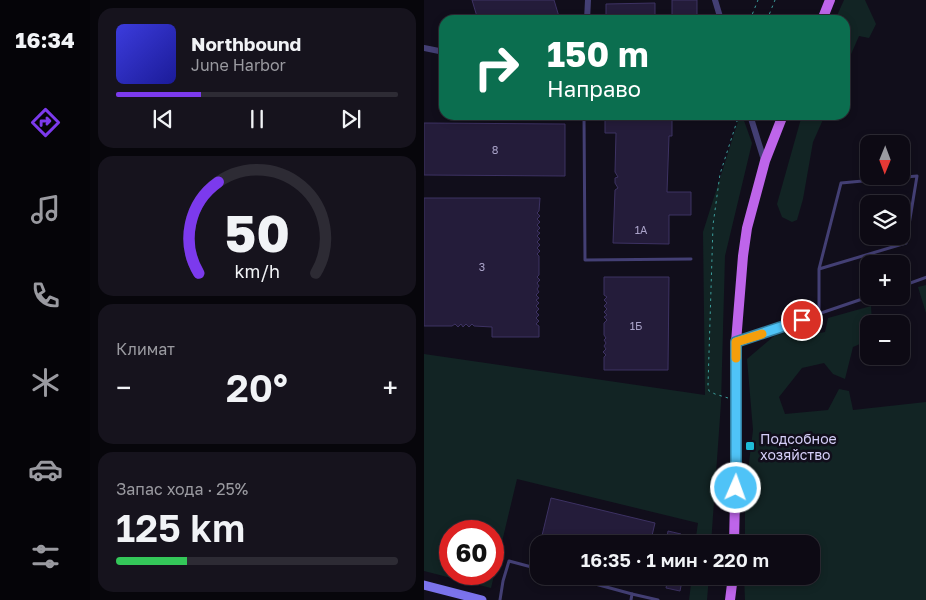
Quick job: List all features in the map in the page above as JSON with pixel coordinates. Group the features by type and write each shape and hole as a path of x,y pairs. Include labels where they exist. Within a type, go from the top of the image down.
{"main road":[{"path":"824,15 830,0"},
{"path":"734,535 736,342 742,256 747,228 765,161 781,120"},
{"path":"424,585 482,600"},
{"path":"730,600 732,585"}],"street":[{"path":"587,15 588,0"},
{"path":"715,0 720,15"},
{"path":"424,48 439,51"},
{"path":"752,120 765,161"}],"lane":[{"path":"584,120 584,260 691,259"},
{"path":"819,269 906,243 917,176 841,183 819,269 819,314"},
{"path":"910,283 926,277"},
{"path":"736,342 860,300"},
{"path":"500,600 509,561 530,567"},
{"path":"599,585 658,600"},
{"path":"631,600 632,594"}],"path":[{"path":"752,15 758,0"},
{"path":"769,15 775,0"},
{"path":"736,399 715,394 709,390 708,377 713,225 720,174 737,120"}],"shaded area":[{"path":"844,0 865,0 876,24 869,38 859,36 850,57 850,15 837,15"},
{"path":"738,120 744,120 752,143 725,256 721,403 712,535 696,535 698,523 517,479 504,534 504,520 439,520 439,575 424,571 424,354 705,395 703,232"},
{"path":"801,120 823,120 813,142 803,199 797,220 792,222 782,217 777,204"},
{"path":"927,285 926,313 918,287"},
{"path":"871,306 872,315 860,315 860,344 853,347 845,379 833,374 824,363 802,368 779,397 785,414 828,410 839,389 849,391 853,410 926,402 926,600 745,600 744,585 820,585 820,535 745,535 745,495 753,430 747,359 774,336 807,325 814,334 825,332 828,318"},
{"path":"479,585 492,585 491,588"},
{"path":"691,585 708,585 707,600 689,600"}],"building":[{"path":"472,0 554,0 558,15 476,15"},
{"path":"672,0 697,0 697,15 672,15"},
{"path":"655,3 655,15 606,15 606,4"},
{"path":"605,120 672,120 672,136 669,136 667,192 691,192 691,215 669,215 669,244 613,243 615,190 618,188 615,183 615,178 618,177 615,172 616,133 605,133"},
{"path":"424,123 565,124 565,176 424,175"},
{"path":"424,198 540,198 539,211 537,213 540,216 537,219 540,222 537,225 540,228 537,231 540,233 537,236 540,239 537,242 540,245 537,248 540,251 537,254 539,256 539,275 537,277 540,280 537,283 539,292 536,295 539,298 536,300 539,303 536,306 539,309 536,312 539,315 536,318 539,321 536,324 539,326 539,337 492,337 492,327 474,326 472,324 469,327 466,324 463,327 461,324 458,327 455,324 452,326 424,326"},
{"path":"604,277 669,277 668,370 604,370 604,357 606,355 603,352 606,349 604,340 606,338 604,335 604,323 607,320 604,317 607,315 604,312 607,309 604,306 607,303 604,300 607,297 604,295"},
{"path":"551,498 655,523 652,535 542,535"},
{"path":"668,531 681,534 681,535 667,535"},
{"path":"667,585 681,585 680,591 666,588"}],"slow traffic":[{"path":"736,358 736,342 762,334"}],"place":[{"name":"Подсобное хозяйство","path":"750,446"}],"route":[{"path":"736,488 736,342 802,320"}]}
